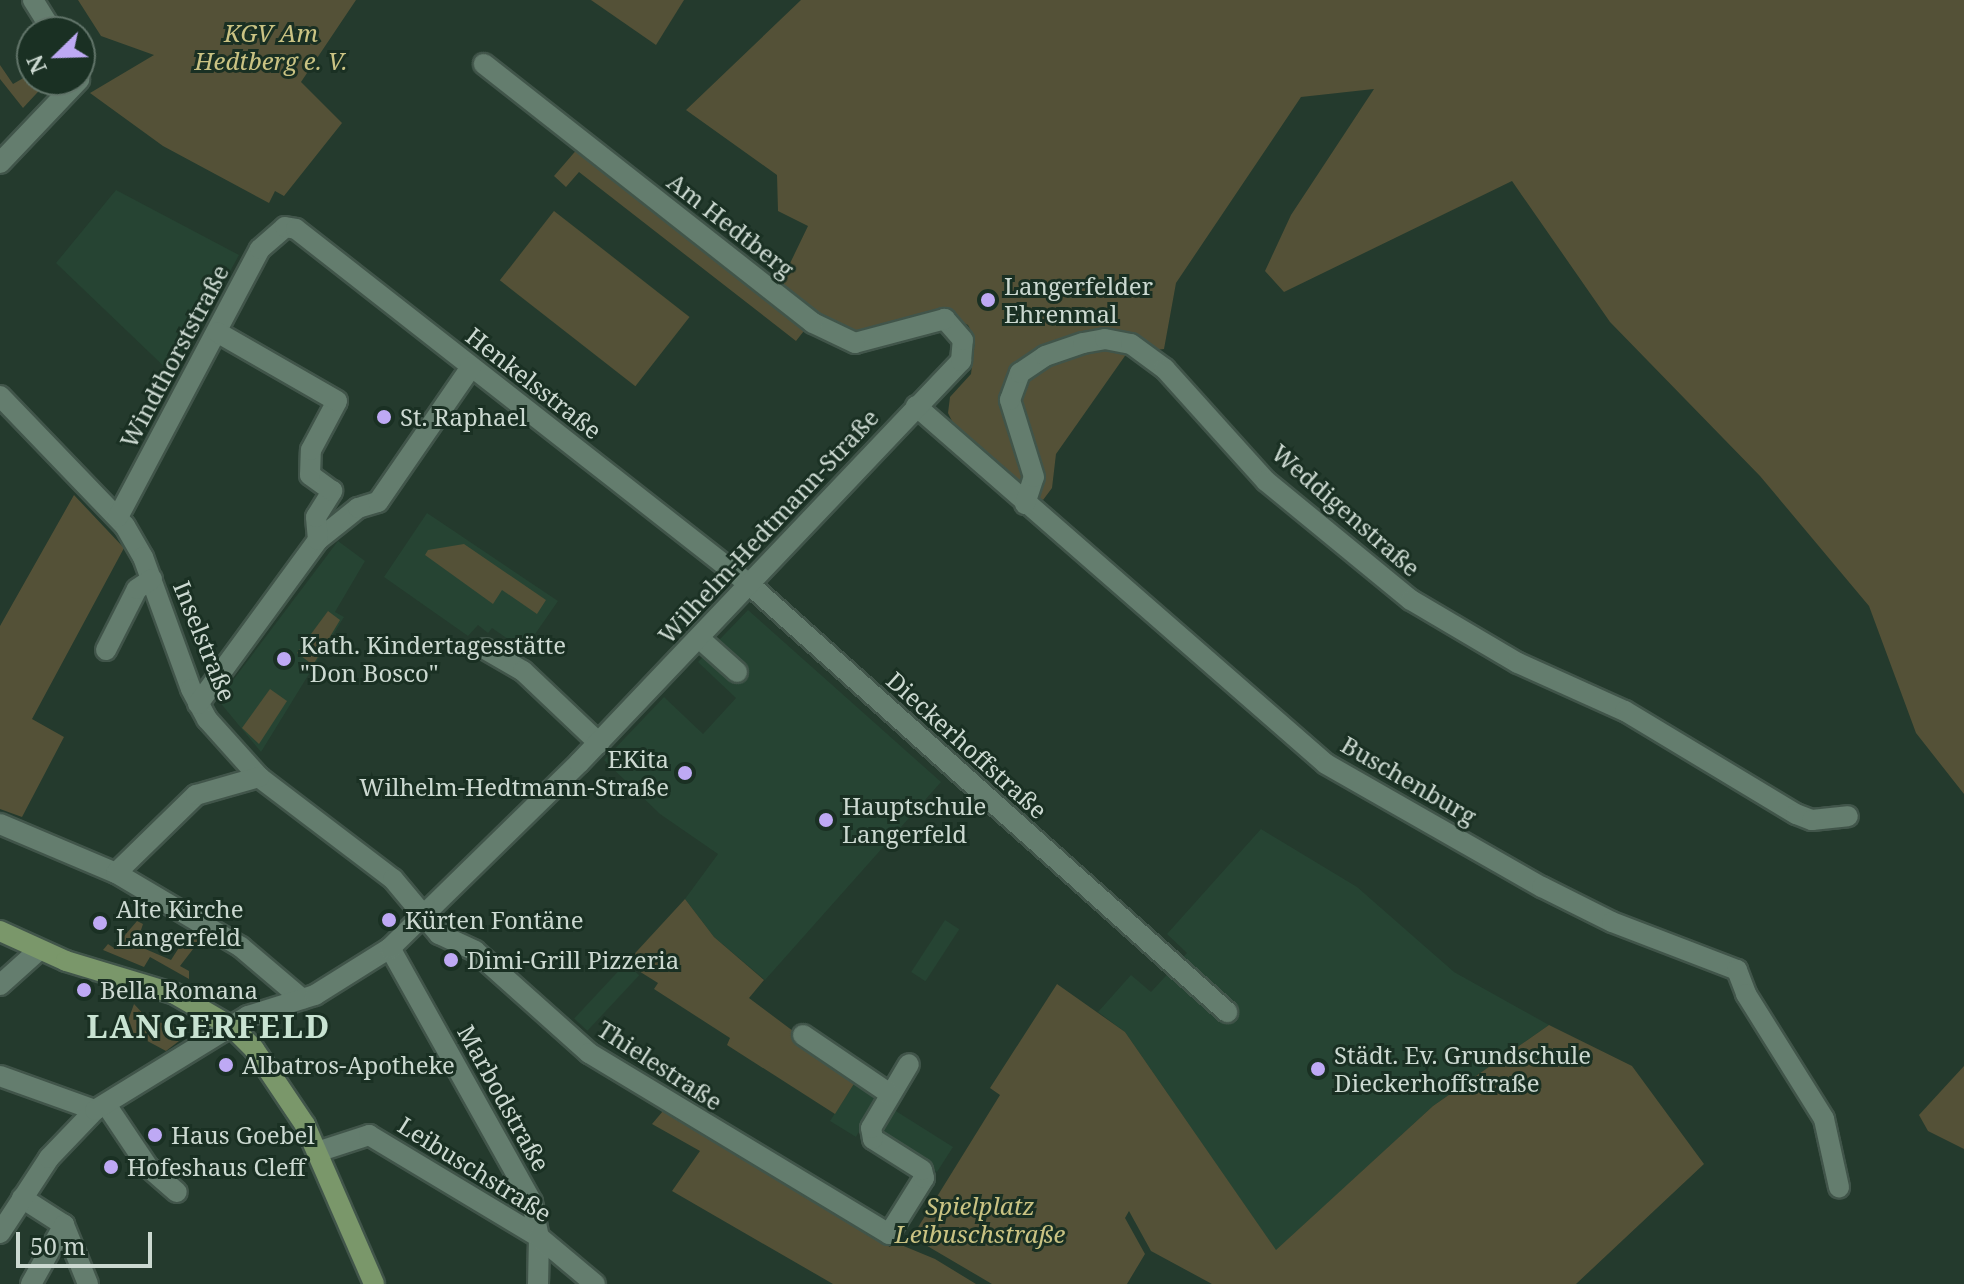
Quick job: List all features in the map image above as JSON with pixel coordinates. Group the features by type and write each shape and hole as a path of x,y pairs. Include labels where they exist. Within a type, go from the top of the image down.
{"main road":[{"path":"0,931 39,950 175,994 232,1027 289,1099 317,1152 374,1284"}],"street":[{"name":"Am Hedtberg","path":"484,64 813,323 855,343 945,319 963,340"},
{"path":"0,163 63,96"},
{"name":"Windthorststraße","path":"118,517 260,249 285,227"},
{"name":"Henkelsstraße","path":"285,227 296,229 749,584"},
{"path":"217,332 337,401 311,450 310,475 358,508"},
{"name":"Weddigenstraße","path":"1025,504 1034,477 1010,400 1020,373 1045,356 1083,343 1105,339 1131,344 1165,369 1266,481 1411,600 1518,663 1625,711 1796,814 1824,819 1848,816"},
{"name":"Wilhelm-Hedtmann-Straße","path":"0,1233 49,1158 101,1108 256,1012 302,999 390,948 599,743 961,361 963,340"},
{"path":"198,704 318,540 358,508 378,502 471,367"},
{"name":"Inselstraße","path":"0,396 118,517 154,584 198,704 259,777 393,879 425,912"},
{"name":"Buschenburg","path":"916,406 1326,764 1542,887 1612,922 1737,970 1746,994 1824,1119 1839,1187"},
{"path":"318,540 316,517 332,491"},
{"path":"106,650 137,589 154,584"},
{"name":"Dieckerhoffstraße","path":"749,584 1227,1012"},
{"path":"699,638 737,672"},
{"path":"485,649 523,671 599,743"},
{"path":"116,873 196,795 259,777"},
{"path":"0,824 116,873 241,947 302,999"},
{"name":"Thielestraße","path":"425,912 439,934 475,951 623,1078 889,1234 924,1178 922,1170 873,1139 871,1128 890,1094"},
{"name":"Marbodstraße","path":"390,948 532,1202 539,1237 538,1284"},
{"path":"0,985 39,950"},
{"path":"803,1035 890,1094 909,1064"},
{"path":"0,1076 101,1108 148,1167 177,1192"},
{"name":"Leibuschstraße","path":"317,1152 373,1137 539,1237 595,1284"},
{"path":"22,1198 64,1225 84,1275 69,1284"},
{"path":"31,1284 64,1225"}],"shaded area":[{"path":"116,190 239,255 173,375 56,263"},
{"path":"427,513 558,601 524,650 492,628 488,633 478,625 468,636 384,577"},
{"name":"Kath. Kindertagesstätte \"Don Bosco\"","path":"338,541 365,561 335,612 344,617 261,752 218,700"},
{"name":"Hauptschule Langerfeld","path":"748,610 941,782 765,980 714,937 685,899 718,854 660,814 604,760 664,697 703,734 736,698 698,662"},
{"name":"Städt. Ev. Grundschule Dieckerhoffstraße","path":"1261,829 1357,887 1454,972 1549,1025 1433,1106 1276,1251 1125,1032 1098,1012 1131,975 1151,992 1187,953 1167,934"},
{"path":"945,920 959,929 925,981 911,972"},
{"path":"626,963 639,975 587,1031 574,1019"},
{"path":"857,1079 877,1100 856,1137 830,1121"},
{"path":"891,1108 953,1147 937,1172 882,1135"}],"green space":[{"name":"KGV Am Hedtberg e. V.","path":"78,0 356,0 301,82 342,123 284,196 275,191 269,203 163,146 94,96 96,89 154,55 101,36 96,28 96,16 88,16"},
{"path":"591,0 684,0 656,45"},
{"path":"801,0 1964,0 1964,794 1916,733 1869,606 1760,476 1610,322 1512,181 1284,292 1265,271 1291,215 1374,89 1301,97 1176,283 1164,349 1127,353 1056,454 1052,488 1043,500 1018,484 955,427 948,413 950,397 971,374 975,339 968,325 950,316 872,335 843,333 818,313 796,341 579,172 566,187 554,176 579,147 770,293 781,282 808,226 778,211 777,175 686,110"},
{"path":"0,65 13,84 16,82 16,96 34,96 23,108 0,79"},
{"path":"554,211 690,317 635,386 500,280"},
{"path":"74,495 124,548 32,719 64,737 22,817 0,809 0,626"},
{"path":"464,544 546,600 537,614 502,590 493,604 425,555 428,550"},
{"path":"328,611 340,620 313,665 297,653"},
{"path":"270,689 287,701 259,744 242,728"},
{"path":"685,899 714,937 764,980 749,998 857,1079 835,1114 727,1045 730,1038 654,989 658,983 626,963"},
{"path":"137,921 143,924 136,945 171,960 189,932 200,940 180,966 189,971 189,979 150,957 144,967 103,950 108,944 114,948"},
{"name":"Spielplatz Leibuschstraße","path":"1057,984 1125,1032 1276,1250 1433,1106 1549,1025 1632,1066 1704,1164 1576,1284 1212,1284 1151,1251 1129,1211 1125,1218 1145,1254 1127,1284 992,1284 912,1237 1000,1095 990,1088"},
{"path":"134,1004 149,1020 184,1028 183,1038 166,1051 125,1029"},
{"path":"1964,1066 1964,1149 1928,1131 1919,1115"},
{"path":"663,1111 890,1247 894,1242 935,1259 976,1284 833,1284 672,1191 700,1151 652,1124"}],"place":[{"name":"Langerfelder Ehrenmal","path":"988,300"},
{"name":"St. Raphael","path":"384,417"},
{"name":"Kath. Kindertagesstätte \"Don Bosco\"","path":"284,659"},
{"name":"EKita Wilhelm-Hedtmann-Straße","path":"685,773"},
{"name":"Hauptschule Langerfeld","path":"826,820"},
{"name":"Kürten Fontäne","path":"389,920"},
{"name":"Alte Kirche Langerfeld","path":"100,923"},
{"name":"Dimi-Grill Pizzeria","path":"451,960"},
{"name":"Bella Romana","path":"84,990"},
{"name":"Albatros-Apotheke","path":"226,1065"},
{"name":"Städt. Ev. Grundschule Dieckerhoffstraße","path":"1318,1069"},
{"name":"Haus Goebel","path":"155,1135"},
{"name":"Hofeshaus Cleff","path":"111,1167"}],"district":[{"name":"LANGERFELD","path":"209,1026"}]}
